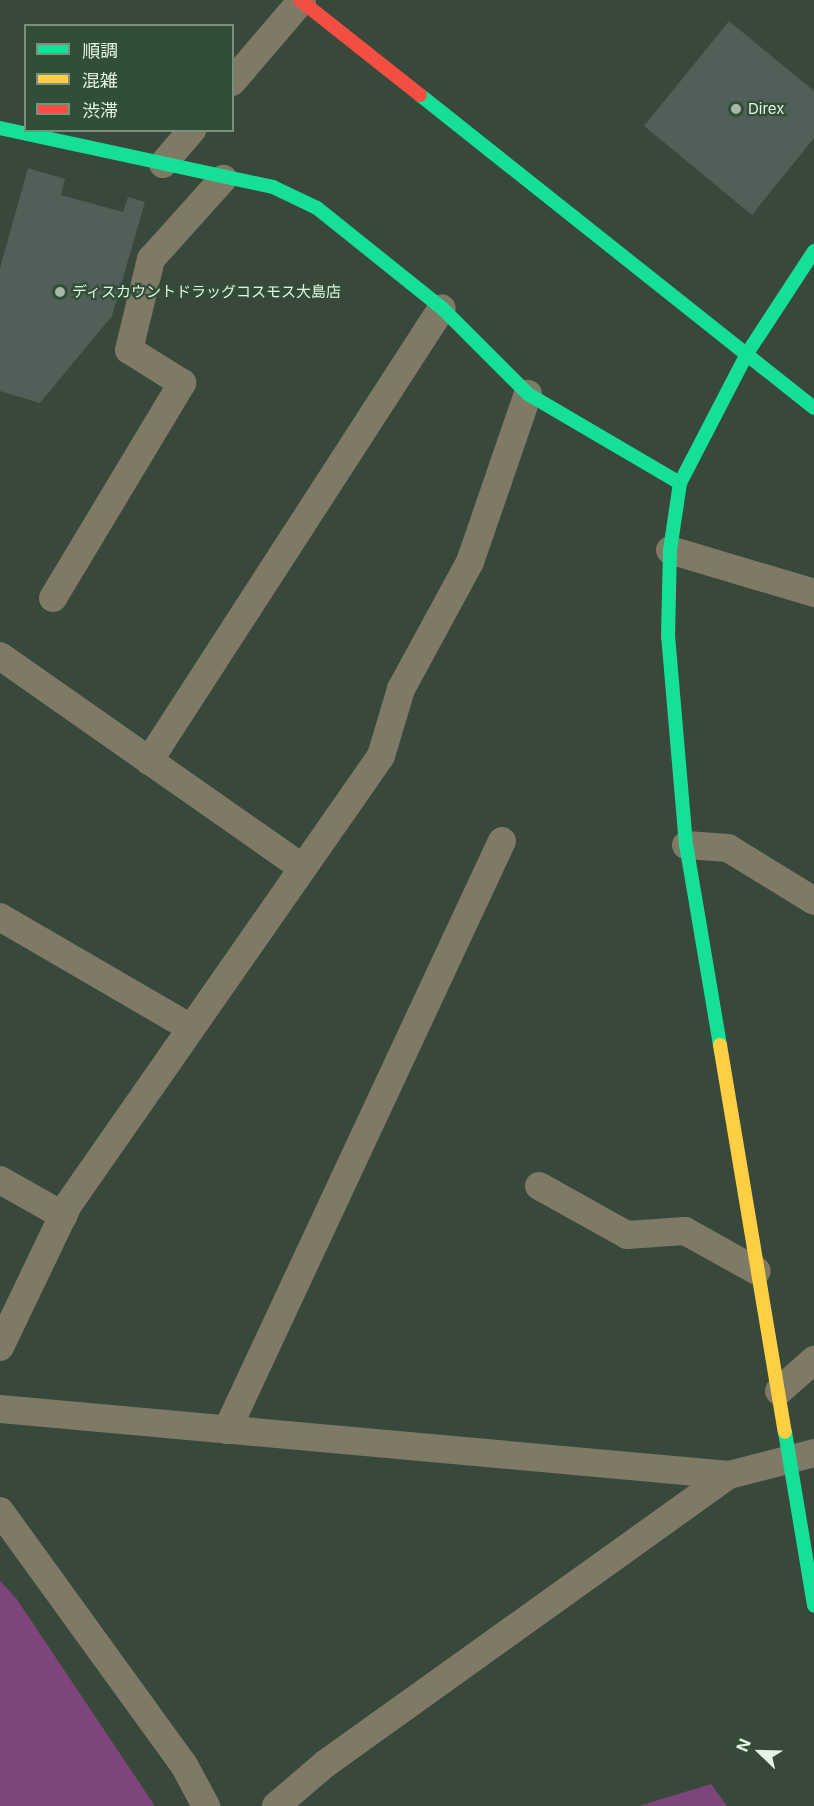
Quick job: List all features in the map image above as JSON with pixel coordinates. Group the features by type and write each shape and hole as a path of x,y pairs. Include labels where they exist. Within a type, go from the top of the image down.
{"street":[{"path":"234,80 301,0 747,352 814,408"},
{"path":"0,128 223,179 273,187 317,208 442,308 528,394 680,483"},
{"path":"163,164 190,132"},
{"path":"53,598 182,383 129,350 151,259 223,179"},
{"path":"814,251 747,352 680,483 670,550 668,637 686,845 779,1391 802,1455 814,1606"},
{"path":"149,761 442,308"},
{"path":"0,1347 64,1216 301,867 381,756 401,689 470,562 528,394"},
{"path":"670,550 814,593"},
{"path":"0,656 301,867"},
{"path":"227,1430 502,842"},
{"path":"686,845 728,848 814,901"},
{"path":"0,917 191,1028"},
{"path":"0,1180 64,1216"},
{"path":"539,1186 627,1234 685,1231 757,1271"},
{"path":"779,1391 814,1360"},
{"path":"0,1409 729,1475"},
{"path":"276,1806 325,1764 729,1475 802,1455"},
{"path":"0,1510 184,1765 206,1806"}],"shaded area":[{"path":"0,1581 16,1598 155,1806 0,1806"},
{"path":"711,1784 727,1806 639,1806"}],"building":[{"name":"Direx","path":"729,21 814,91 814,138 752,215 644,126"},
{"name":"ディスカウントドラッグコスモス大島店","path":"28,168 65,179 61,195 123,212 128,197 145,202 112,316 40,403 0,391 0,268"}],"traffic: fast":[{"path":"420,95 814,408"},
{"path":"0,128 273,187 317,208 442,308 528,394 680,483"},
{"path":"720,1045 686,845 668,637 670,550 680,483 748,352 814,251"},
{"path":"785,1432 814,1606"}],"traffic: slow":[{"path":"720,1045 785,1432"}],"traffic: jam":[{"path":"300,0 420,95"}],"place":[{"name":"Direx","path":"736,109"},
{"name":"ディスカウントドラッグコスモス大島店","path":"60,292"}]}
